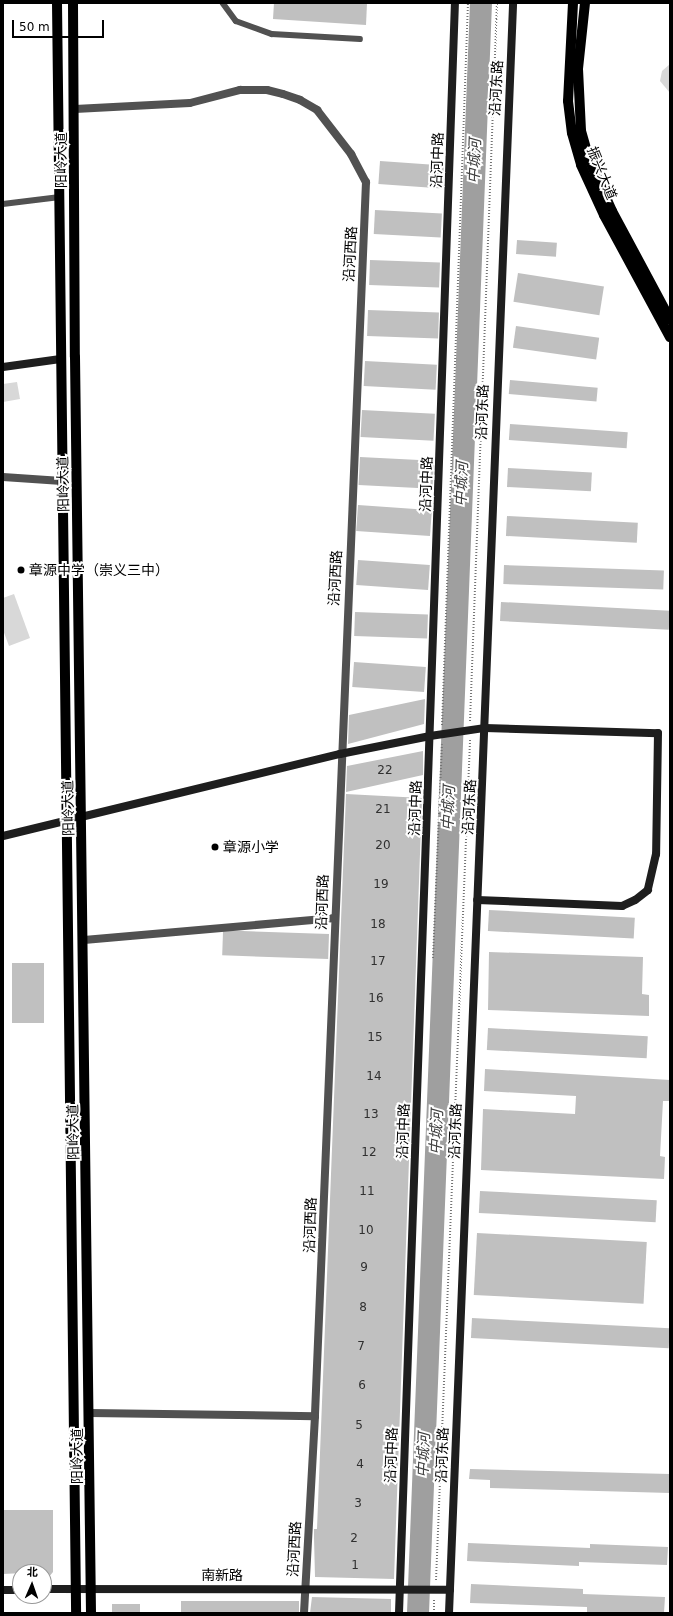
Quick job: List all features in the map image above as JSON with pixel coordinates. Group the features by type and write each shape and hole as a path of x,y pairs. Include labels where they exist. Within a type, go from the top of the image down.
{"main road":[{"name":"阳岭大道","path":"57,3 60,197 60,358 75,1425 76,1613"},
{"name":"阳岭大道","path":"73,3 75,109 75,357 84,940 91,1613"},
{"name":"振兴大道","path":"573,3 568,101 572,132 581,165 604,215 670,337"},
{"name":"振兴大道","path":"585,3 578,69 581,131 590,162 612,211 670,319"}],"street":[{"name":"沿河中路","path":"399,1613 455,3"},
{"name":"沿河东路","path":"448,1613 485,728 492,485 513,3"},
{"name":"沿河西路","path":"75,109 190,103 209,100 240,90 266,90 283,94 300,100 317,110 361,169 366,182 340,754 315,1416 304,1613"},
{"path":"3,367 60,358"},
{"path":"3,477 62,481"},
{"path":"3,836 66,822 340,754 430,736 442,731 470,735 485,728 658,733 656,854 648,890 636,900 622,906 477,900"},
{"path":"84,940 335,918"},
{"path":"90,1414 315,1416"},
{"name":"南新路","path":"52,1589 305,1588 450,1590"}],"lane":[{"path":"223,3 236,21 272,34 360,40"},
{"path":"3,204 60,197"}],"path":[{"path":"442,731 468,3"},
{"path":"470,722 497,3"},
{"path":"434,1613 470,735"}],"shaded area":[{"path":"670,64 670,93 660,81 662,71"},
{"path":"17,382 20,399 3,402 3,384"},
{"path":"14,594 30,638 9,646 3,630 3,598"}],"building":[{"path":"274,3 367,3 366,25 273,19"},
{"path":"380,161 444,165 442,188 378,184"},
{"path":"375,210 442,214 441,237 374,234"},
{"path":"517,240 557,243 556,257 516,254"},
{"path":"370,260 440,262 439,287 369,285"},
{"path":"518,273 604,287 599,315 513,302"},
{"path":"368,310 439,312 438,338 367,336"},
{"path":"516,326 599,338 596,359 513,348"},
{"path":"365,361 437,365 436,390 364,386"},
{"path":"510,380 598,388 596,402 509,394"},
{"path":"362,410 435,414 433,441 361,437"},
{"path":"510,424 628,432 627,448 509,440"},
{"path":"360,457 434,461 432,489 359,485"},
{"path":"508,468 592,472 591,491 507,487"},
{"path":"358,505 432,510 430,536 356,531"},
{"path":"507,516 638,523 637,543 506,536"},
{"path":"358,560 430,565 428,590 356,585"},
{"path":"504,565 664,571 663,590 503,584"},
{"path":"501,602 670,611 669,630 500,621"},
{"path":"355,612 428,615 427,639 354,636"},
{"path":"354,662 426,667 424,692 352,687"},
{"path":"425,699 424,724 348,744 349,715"},
{"path":"423,751 423,775 346,792 347,766"},
{"path":"346,794 422,798 394,1579 315,1577 314,1529 317,1529"},
{"path":"489,910 635,918 634,939 488,931"},
{"path":"223,930 329,934 328,959 222,955"},
{"path":"489,952 643,957 642,994 649,995 649,1016 488,1010"},
{"path":"12,963 44,963 44,1023 12,1023"},
{"path":"488,1028 648,1036 647,1058 487,1050"},
{"path":"485,1069 670,1080 670,1101 663,1101 660,1156 665,1157 664,1179 481,1170 483,1109 575,1114 576,1096 484,1091"},
{"path":"480,1191 657,1200 656,1222 479,1213"},
{"path":"477,1233 647,1242 644,1304 474,1295"},
{"path":"472,1318 670,1328 669,1348 471,1338"},
{"path":"470,1469 670,1474 670,1493 490,1488 490,1480 469,1479"},
{"path":"3,1510 53,1510 53,1572 52,1573 52,1564 12,1564 12,1574 3,1574"},
{"path":"468,1543 590,1548 590,1544 668,1547 667,1565 579,1562 579,1566 467,1561"},
{"path":"471,1584 583,1589 583,1594 665,1597 664,1613 587,1612 587,1607 470,1603"},
{"path":"312,1597 391,1599 391,1613 310,1613"},
{"path":"181,1601 299,1601 299,1613 181,1613"},
{"path":"112,1604 140,1604 140,1613 112,1613"}],"waterway":[{"name":"中城河","path":"418,1613 481,3"}],"place":[{"name":"章源中学（崇义三中）","path":"21,570"},
{"name":"章源小学","path":"215,847"}]}
